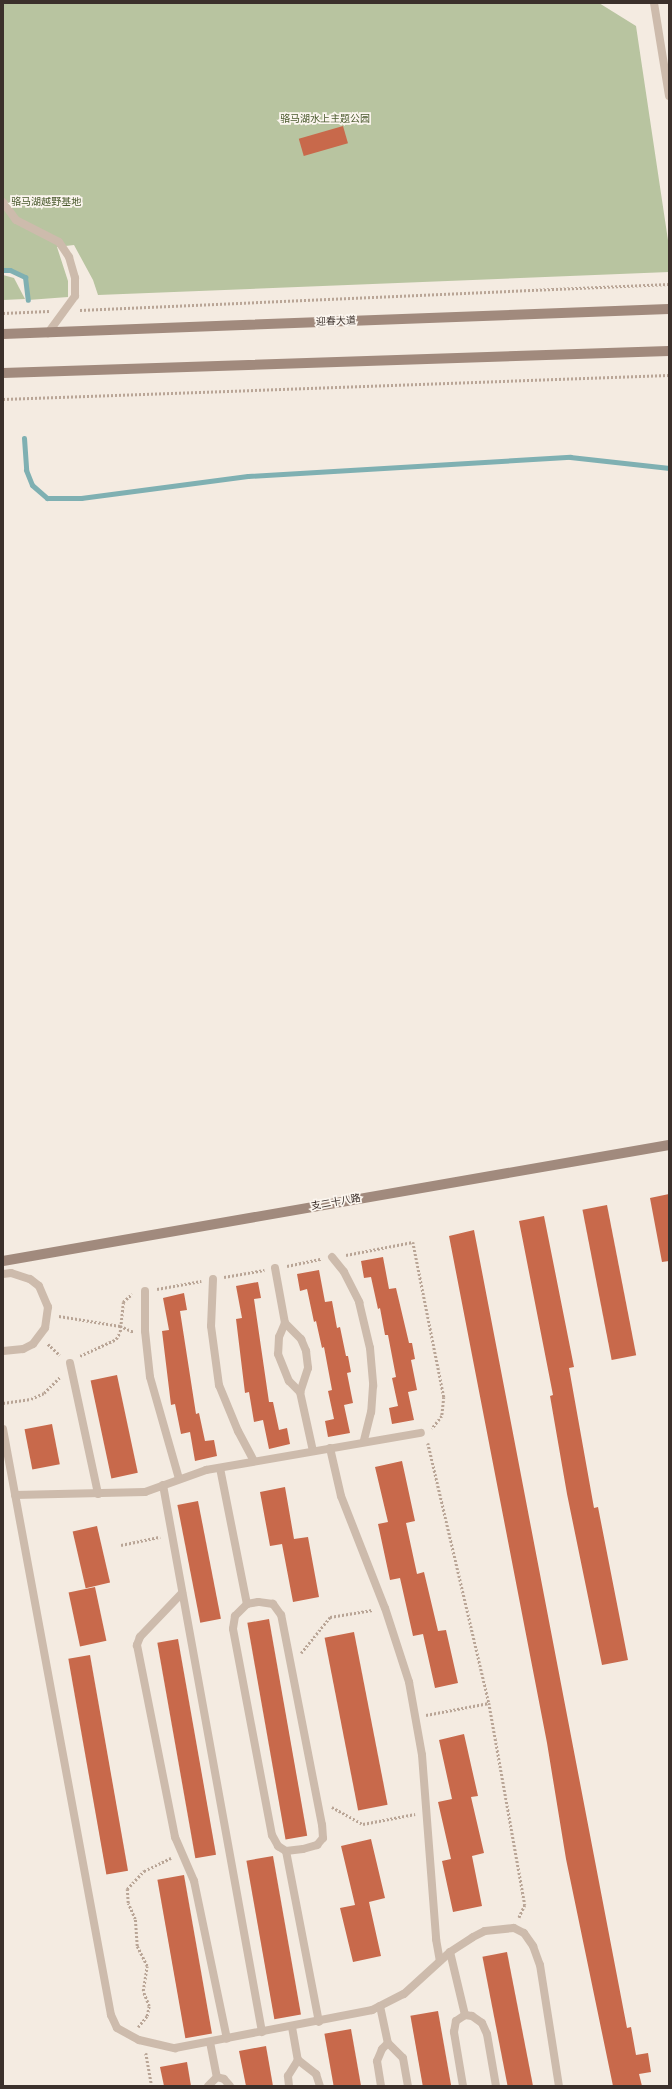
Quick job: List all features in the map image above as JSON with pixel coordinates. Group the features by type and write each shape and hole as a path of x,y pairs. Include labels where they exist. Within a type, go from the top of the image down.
{"main road":[{"name":"迎春大道","path":"3,334 669,309"},
{"path":"3,373 669,351"},
{"name":"支二十八路","path":"3,1261 669,1145"}],"lane":[{"path":"654,3 669,96"},
{"path":"3,202 6,211 16,220 53,237 65,248 76,288 75,296 48,333"},
{"path":"332,1257 352,1286 364,1322 370,1348 373,1386 371,1412 364,1441"},
{"path":"275,1268 285,1323 279,1337 278,1354 289,1382 300,1392"},
{"path":"3,1274 21,1275 39,1286 45,1296 48,1314 40,1336 23,1349 3,1351"},
{"path":"213,1279 211,1326 219,1385 238,1431 254,1461"},
{"path":"145,1291 146,1340 156,1404 179,1478"},
{"path":"285,1323 301,1339 306,1351 308,1368 300,1392 313,1451"},
{"path":"70,1363 98,1494"},
{"path":"3,1429 111,2015 118,2028 131,2037 174,2048 319,2022 380,2006 404,1994 450,1952 486,1931 514,1928 524,1933 533,1946 540,1965 559,2086"},
{"path":"15,1495 145,1492 179,1478 220,1468 364,1441 423,1432"},
{"path":"330,1448 341,1496 384,1608 409,1682 416,1717 427,1812 436,1939 440,1961"},
{"path":"220,1468 248,1604"},
{"path":"163,1485 262,2032"},
{"path":"182,1593 140,1637 138,1645 175,1837 181,1854 194,1881 226,2039"},
{"path":"267,1602 278,1608 292,1665 323,1838 317,1845 286,1851 278,1846 272,1835 233,1630 236,1616 248,1604 267,1602"},
{"path":"286,1851 319,2022"},
{"path":"450,1952 465,2015"},
{"path":"380,2006 388,2043 403,2058 408,2086"},
{"path":"463,2086 454,2032 456,2021 465,2015 472,2016 482,2023 487,2034 496,2086"},
{"path":"292,2027 298,2060 316,2074 320,2086"},
{"path":"210,2042 217,2077"},
{"path":"381,2086 376,2061 382,2049 388,2043"},
{"path":"289,2086 288,2076 298,2060"},
{"path":"208,2086 217,2077"},
{"path":"217,2077 224,2079 230,2086"}],"path":[{"path":"3,313 669,284"},
{"path":"3,399 669,375"},
{"path":"3,1403 31,1399 44,1393 70,1363 116,1339 120,1326 123,1302 128,1296 145,1291 413,1242 444,1398 444,1407 439,1423 423,1432 489,1703 525,1905 514,1928"},
{"path":"48,1314 120,1326 146,1340"},
{"path":"40,1336 70,1363"},
{"path":"121,1545 172,1535"},
{"path":"292,1665 330,1617 384,1608"},
{"path":"416,1717 489,1703"},
{"path":"317,1799 363,1824 427,1812"},
{"path":"131,2037 147,2016 149,2006 143,1991 147,1966 137,1946 135,1919 128,1903 127,1889 144,1871 181,1854"},
{"path":"143,2041 152,2086"}],"green space":[{"name":"骆马湖水上主题公园","path":"3,3 599,3 636,26 669,247 669,272 98,295 93,280 74,245 57,247 68,281 68,297 28,300 25,277 10,270 3,270"},
{"path":"3,275 14,278 25,299 3,300"}],"building":[{"path":"343,126 348,143 304,156 299,139"},
{"path":"669,1194 669,1261 662,1262 650,1198"},
{"path":"607,1205 636,1355 612,1360 582,1210"},
{"path":"544,1216 574,1367 569,1368 594,1508 598,1507 628,1660 602,1665 567,1494 550,1396 553,1395 519,1221"},
{"path":"474,1230 627,2028 631,2027 636,2055 648,2053 651,2072 639,2074 642,2086 613,2086 566,1859 547,1743 449,1236"},
{"path":"383,1257 389,1289 396,1288 409,1343 412,1343 415,1359 411,1360 417,1390 408,1392 414,1420 392,1424 389,1408 398,1406 392,1378 396,1377 388,1335 385,1335 380,1308 378,1309 371,1277 364,1278 361,1261"},
{"path":"319,1270 325,1302 332,1301 337,1328 340,1327 346,1356 348,1356 351,1372 347,1373 353,1403 344,1405 350,1433 328,1437 325,1421 334,1419 328,1391 332,1390 324,1347 322,1348 316,1321 314,1322 307,1289 300,1291 297,1274"},
{"path":"258,1282 261,1298 254,1299 269,1402 273,1402 279,1430 287,1428 290,1444 269,1449 263,1420 254,1422 249,1392 245,1393 236,1319 242,1318 236,1286"},
{"path":"184,1293 187,1310 180,1311 196,1414 199,1413 205,1441 214,1440 217,1456 195,1461 190,1432 181,1434 175,1404 171,1405 162,1331 169,1330 163,1298"},
{"path":"117,1375 138,1473 111,1478 91,1381"},
{"path":"52,1424 60,1464 32,1470 25,1429"},
{"path":"402,1461 415,1521 406,1523 417,1574 424,1572 438,1631 446,1630 458,1683 435,1688 423,1634 413,1636 400,1578 390,1580 378,1524 388,1522 375,1467"},
{"path":"285,1487 294,1539 308,1537 319,1597 293,1602 282,1544 270,1546 260,1492"},
{"path":"198,1501 221,1619 200,1623 177,1505"},
{"path":"97,1526 110,1583 86,1588 73,1532"},
{"path":"95,1587 106,1641 80,1646 69,1593"},
{"path":"269,1619 307,1836 286,1839 247,1623"},
{"path":"354,1632 388,1805 358,1810 325,1638"},
{"path":"178,1639 216,1855 195,1858 157,1643"},
{"path":"90,1655 128,1871 106,1874 68,1659"},
{"path":"464,1734 478,1796 471,1797 484,1853 472,1856 482,1906 453,1912 442,1861 451,1859 438,1802 452,1799 439,1740"},
{"path":"371,1839 385,1898 369,1902 381,1956 353,1962 340,1908 355,1905 341,1846"},
{"path":"273,1856 301,2015 274,2019 246,1861"},
{"path":"184,1875 212,2034 185,2038 157,1880"},
{"path":"507,1952 533,2086 508,2086 482,1957"},
{"path":"438,2011 451,2086 423,2086 410,2016"},
{"path":"351,2029 361,2086 334,2086 324,2034"},
{"path":"266,2046 273,2086 246,2086 239,2051"},
{"path":"187,2062 191,2086 164,2086 160,2067"}],"waterway":[{"path":"3,270 10,270 25,277 28,300"},
{"path":"24,438 26,470 32,485 47,498 81,498 248,476 570,457 669,468"}],"park label":[{"name":"骆马湖越野基地","path":"46,203"}]}
